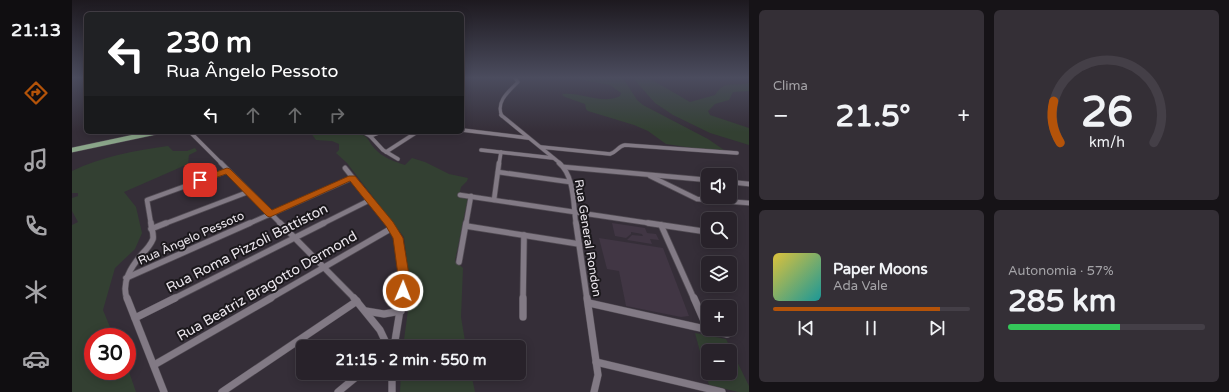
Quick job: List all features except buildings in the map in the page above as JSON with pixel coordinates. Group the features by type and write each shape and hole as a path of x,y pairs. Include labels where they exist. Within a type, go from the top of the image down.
{"main road":[{"path":"72,150 138,134"}],"street":[{"name":"Rua General Rondon","path":"504,96 499,106 498,113 502,118 530,138 564,167 570,182 589,303 598,375 594,392"},
{"path":"464,130 530,138"},
{"path":"192,134 357,301 380,330 385,340"},
{"path":"366,134 378,146 398,159"},
{"path":"370,136 376,134"},
{"path":"386,152 414,134"},
{"path":"540,147 610,154 614,153 620,146 625,145 737,153"},
{"path":"481,150 554,158"},
{"path":"494,200 501,152"},
{"path":"564,167 701,179"},
{"path":"345,168 392,228 398,238 404,275 401,310 395,340"},
{"path":"164,392 126,293 126,278 134,263 148,247 153,238 147,200 227,171"},
{"path":"498,172 570,182"},
{"path":"647,174 697,198 749,203"},
{"name":"Rua Ângelo Pessoto","path":"126,278 352,178"},
{"path":"737,183 749,184"},
{"path":"151,229 248,192"},
{"path":"460,195 701,231"},
{"path":"459,262 471,196"},
{"name":"Rua Roma Pizzoli Battiston","path":"136,318 370,200"},
{"path":"662,225 701,314"},
{"path":"466,226 579,244"},
{"name":"Rua Beatriz Bragotto Dermond","path":"154,365 392,228"},
{"path":"523,317 524,235"},
{"path":"222,392 357,301"},
{"path":"589,303 701,328"},
{"path":"365,311 378,315 389,315 401,310"},
{"path":"596,362 722,392"},
{"path":"338,392 353,380"},
{"path":"392,380 392,392"}],"shaded area":[{"path":"612,223 645,228 647,233 656,234 659,240 650,239 652,244 627,240 632,235 643,236 642,234 631,232 631,234 626,238 615,236"},
{"path":"599,238 663,248 689,316 681,317 626,306 619,271 607,269"}],"green space":[{"path":"564,96 584,96 599,99 619,96 635,96 643,105 708,139 724,150 699,149 666,144 648,131 634,125 588,111 585,104"},
{"path":"649,96 680,96 690,102 710,96 731,96 729,100 715,104 708,111 710,115 749,128 749,145 710,133 673,115 655,103"},
{"path":"312,134 360,134 367,138 378,152 393,161 405,165 412,158 425,162 449,174 468,178 461,187 459,196 467,199 467,202 455,261 463,268 461,317 465,340 404,340 409,303 409,276 404,237 347,163 336,153 339,150 339,144 332,141 316,140"},
{"path":"168,146 173,151 187,151 195,148 197,151 189,155 188,164 124,192 136,207 142,233 135,249 115,268 103,310 110,328 84,328 84,380 132,380 136,392 72,392 72,225 78,222 72,211 72,198 78,196 78,193 72,193 72,171 119,155"},
{"path":"695,333 701,334 701,336 726,339 728,344 701,344 701,355"},
{"path":"737,361 749,386 749,392 738,392 709,385 708,380 737,380"},
{"path":"401,380 472,380 475,392 400,392"}],"route":[{"path":"200,180 227,171 270,214 352,178 390,224 398,238 404,275 403,291"}]}
